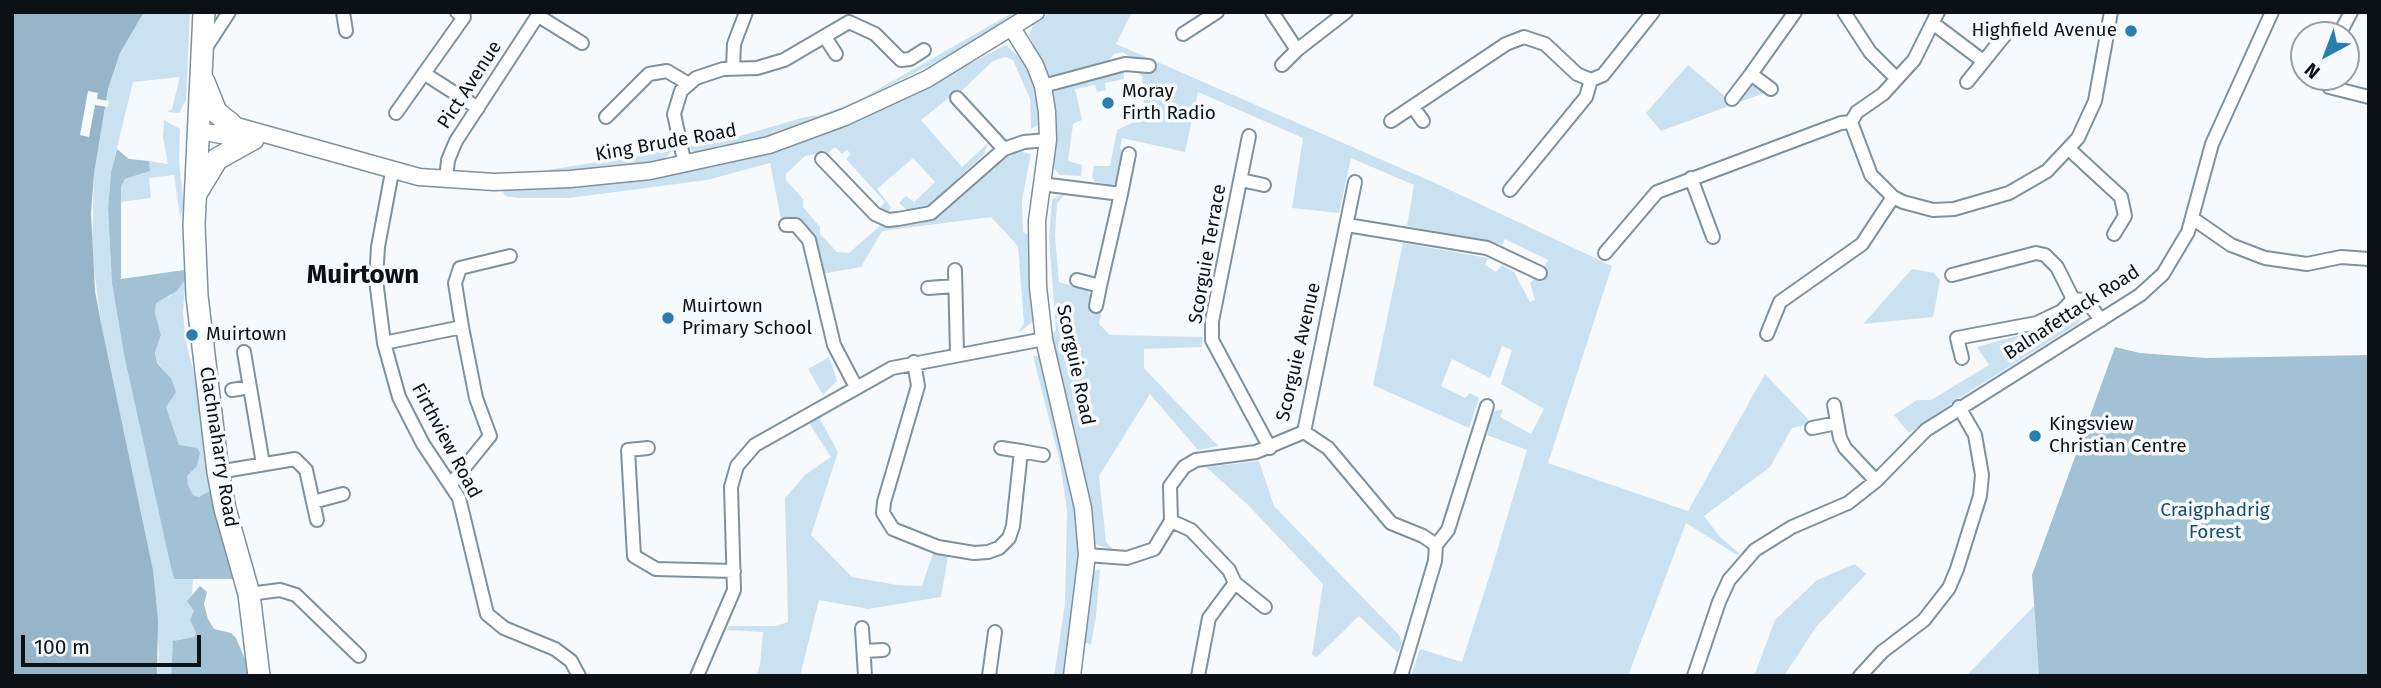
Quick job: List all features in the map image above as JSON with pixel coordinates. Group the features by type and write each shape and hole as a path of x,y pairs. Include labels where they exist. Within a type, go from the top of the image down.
{"main road":[{"name":"Clachnaharry Road","path":"204,12 205,50 194,239 197,296 218,472 225,509 249,594 259,676"},
{"path":"202,77 216,111 230,124"},
{"path":"197,193 217,159 251,140"}],"street":[{"path":"205,50 229,12"},
{"path":"343,12 346,31"},
{"path":"396,113 464,18 457,12"},
{"path":"733,68 734,44 746,12"},
{"name":"King Brude Road","path":"199,124 251,140 275,140 392,172 446,180 570,179 685,165 769,145 854,114 927,79 1036,12"},
{"path":"1182,34 1217,12"},
{"path":"1272,12 1297,50"},
{"path":"1282,65 1346,12"},
{"path":"1391,121 1506,44 1524,37 1545,44 1577,74 1591,80 1603,75 1653,12"},
{"path":"1732,99 1795,12"},
{"path":"1844,12 1870,52 1898,79"},
{"path":"1851,122 1871,175 1894,197 1933,210 1971,205 2024,186 2047,172 2070,150 2085,127 2095,101 2112,12"},
{"name":"Balnafettack Road","path":"1694,676 1719,602 1741,564 1773,537 1848,503 1876,481 1912,442 1959,407 2140,295 2163,274 2180,247 2192,218 2212,144 2272,12"},
{"name":"Pict Avenue","path":"446,180 451,151 540,15 582,43"},
{"path":"1851,122 1857,112 1898,79 1917,54 1936,18 1983,61"},
{"path":"685,165 674,114 687,83 714,71 757,68 776,63 849,22 876,34 901,60 910,59 924,50"},
{"name":"Scorguie Road","path":"1013,28 1043,86 1048,140 1041,184 1036,255 1044,339 1074,460 1087,555 1072,676"},
{"path":"1967,82 2006,35"},
{"path":"825,37 836,54"},
{"path":"1043,86 1125,64 1149,66"},
{"path":"606,117 624,88 649,74 667,71 687,83"},
{"path":"425,74 478,108"},
{"path":"1751,74 1771,89"},
{"path":"1510,190 1586,97 1591,80"},
{"path":"2345,91 2369,97"},
{"path":"957,98 1004,149"},
{"path":"1413,107 1423,121"},
{"path":"1625,251 1610,248 1657,192 1841,123 1851,122"},
{"name":"King Brude Road","path":"199,124 230,124 266,134 275,140"},
{"name":"Scorguie Terrace","path":"1249,136 1212,321 1212,340 1270,448"},
{"path":"822,159 874,214 888,220 931,213 1004,149 1024,142 1048,140"},
{"path":"2070,150 2121,197 2125,216 2114,234"},
{"path":"1096,306 1129,154"},
{"name":"Firthview Road","path":"392,172 382,225 376,280 390,371 411,421 451,484 463,512 487,614 504,628 555,649 571,661 579,676"},
{"path":"1691,178 1706,231"},
{"path":"1241,180 1264,185"},
{"name":"Scorguie Avenue","path":"1171,522 1170,486 1184,467 1209,457 1270,448 1304,432 1356,182"},
{"path":"1041,184 1121,194"},
{"path":"1767,334 1780,302 1862,244 1894,197"},
{"path":"2192,218 2231,245 2265,258 2306,264 2341,257 2369,259"},
{"path":"786,225 796,225 809,240 834,345 856,387"},
{"path":"1347,225 1487,248 1539,273"},
{"path":"1952,275 2036,253 2045,255 2057,267 2073,299"},
{"path":"451,484 490,436 476,398 455,283 460,268 510,256"},
{"path":"955,270 957,353"},
{"path":"1077,280 1100,286"},
{"path":"928,288 955,286"},
{"path":"2073,299 2086,300 2101,320"},
{"path":"1962,358 1957,338 2037,323 2062,311 2073,299"},
{"path":"384,343 462,327"},
{"path":"697,676 731,601 734,571 731,487 737,466 766,437 892,368 957,353 1044,339"},
{"path":"244,352 263,464"},
{"path":"914,362 918,386 884,502 883,513 893,529 938,547 974,552 988,552 999,548 1009,538 1013,526 1021,451"},
{"path":"232,390 250,387"},
{"path":"1834,405 1845,448 1876,481"},
{"path":"1401,676 1436,561 1436,545 1448,530 1487,406"},
{"path":"1860,676 1882,652 1924,620 1949,588 1957,569 1980,496 1982,474 1975,435 1959,407"},
{"path":"1812,428 1837,423"},
{"path":"1304,432 1328,449 1391,523 1423,536 1436,545"},
{"path":"648,448 628,450 635,556 656,569 734,571"},
{"path":"1001,448 1044,455"},
{"path":"218,472 287,458 302,463 317,520"},
{"path":"313,502 343,494"},
{"path":"1087,555 1127,558 1141,555 1154,549 1171,522 1191,530 1229,570 1235,583 1265,607"},
{"path":"1198,676 1209,618 1235,583"},
{"path":"249,594 280,590 296,594 359,656"},
{"path":"862,628 865,676"},
{"path":"989,676 995,632"},
{"path":"863,650 883,650"}],"shaded area":[{"path":"12,12 144,12 120,53 108,89 94,174 91,213 95,291 153,570 158,620 157,676 12,676"},
{"path":"144,12 190,12 186,100 179,113 167,112 172,109 180,77 133,82 111,172 108,209 112,284 124,355 171,568 174,579 193,579 192,594 188,601 194,611 196,632 194,637 173,641 171,676 157,676 159,654 153,570 101,323 92,253 94,174 108,89 120,53"},
{"path":"1018,12 956,52 855,103 760,140 696,153 692,151 690,146 720,142 805,117 821,115 861,99"},
{"path":"1051,12 1132,12 1116,44 1435,183 1612,266 1548,463 1688,511 1765,374 1808,419 1809,424 1792,428 1770,467 1704,516 1720,537 1739,553 1737,555 1686,523 1628,676 1411,676 1420,649 1462,662 1492,568 1527,450 1487,435 1492,416 1495,411 1503,409 1500,417 1531,434 1544,409 1501,384 1512,350 1502,346 1490,378 1452,359 1441,386 1465,398 1470,393 1479,398 1469,428 1373,385 1403,243 1488,258 1485,265 1496,272 1502,265 1514,272 1530,302 1535,300 1530,283 1534,279 1543,281 1548,271 1544,268 1548,260 1505,239 1502,245 1407,226 1414,185 1351,158 1339,213 1292,208 1303,138 1198,92 1185,152 1122,138 1120,149 1125,150 1118,182 1112,185 1095,182 1092,177 1094,166 1110,166 1117,130 1145,117 1142,76 1134,70 1133,60 1123,52 1114,54 1107,63 1049,78 1029,35 1034,23"},
{"path":"1006,45 1026,63 1037,89 1041,123 1031,129 1030,99 1013,60 1005,57 993,61 953,99 950,97 921,120 962,167 988,143 984,154 929,206 907,210 899,203 906,196 914,202 935,182 913,158 877,189 891,207 888,214 878,210 885,202 846,159 851,154 847,150 842,154 835,147 821,158 816,154 805,156 786,174 786,180 803,199 803,207 820,227 820,234 837,252 849,253 882,224 898,225 936,218 1010,154 1018,151 1031,154 1022,200 1023,232 1030,236 1035,320 1018,333 1024,323 1018,246 991,217 882,231 861,267 822,274 816,242 808,229 794,218 788,218 782,224 770,163 707,180 569,198 520,198 505,196 503,192 503,189 656,178 775,150 872,114"},
{"path":"1688,65 1734,104 1751,86 1756,85 1767,92 1661,131 1646,113"},
{"path":"1123,68 1124,79 1105,83 1106,90 1097,92 1095,85 1075,89 1082,120 1073,124 1068,161 1082,165 1081,176 1060,175 1052,166 1055,122 1053,94 1058,90 1057,86"},
{"path":"164,120 180,129 179,163 184,205 180,217 174,175 149,178 151,198 120,202 121,187 125,179 150,171 149,161 168,164 163,137"},
{"path":"672,150 666,158 656,163 560,174 548,170"},
{"path":"1066,193 1057,203 1055,236 1059,282 1088,291 1092,298 1090,307 1102,310 1099,324 1110,335 1203,337 1202,347 1144,349 1144,368 1218,446 1198,450 1150,394 1099,476 1106,542 1115,551 1095,544 1083,469 1050,335 1056,330 1049,238 1052,199"},
{"path":"1912,269 1934,273 1940,280 1933,317 1863,324"},
{"path":"185,280 183,314 186,343 202,402 213,489 199,497 193,495 186,476 192,472 189,449 179,445 166,407 171,378 157,362 155,352 161,335 155,313 156,302 170,296"},
{"path":"2077,308 2083,309 2085,315 2076,325 1956,400 1909,433 1894,415 1917,400 1931,400 1989,365 1977,347 2046,328 2069,318"},
{"path":"1033,356 1040,356 1065,442 1081,547 1065,676 1054,676 1065,604 1067,511 1060,462"},
{"path":"829,357 837,381 823,395 808,369"},
{"path":"819,417 838,452 811,535 852,577 897,585 922,586 933,553 948,556 941,597 868,609 819,600 800,676 756,676 760,665 763,632 727,630 729,626 776,626 788,622 785,498 805,475 831,457 809,423"},
{"path":"1259,461 1274,506 1399,635 1402,643 1398,653 1359,616 1317,657 1312,655 1323,584 1247,504 1206,467"},
{"path":"1855,564 1866,574 1816,627 1784,676 1754,676 1775,620 1817,580"},
{"path":"1100,569 1091,645 1084,642 1091,581 1093,572"},
{"path":"2034,606 2039,676 1966,676"}],"green space":[{"path":"117,149 129,159 149,161 150,171 125,179 121,187 121,279 184,270 185,280 177,291 156,303 155,313 161,335 155,352 157,363 171,378 176,392 166,407 179,445 197,448 200,453 197,466 187,476 188,485 193,495 199,497 213,489 237,579 174,579 124,355 112,284 108,209 111,172"},
{"name":"Craigphadrig Forest","path":"2115,347 2140,353 2206,358 2369,355 2369,676 2039,676 2032,575"},
{"path":"200,586 207,592 204,604 208,619 214,629 231,633 236,638 248,666 248,676 171,676 173,641 194,637 196,633 190,620 194,611 187,601"}],"pier":[{"path":"88,91 98,93 97,99 109,101 108,107 95,105 89,137 80,135"}],"place":[{"name":"Highfield Avenue","path":"2131,31"},
{"name":"Moray Firth Radio","path":"1108,103"},
{"name":"Muirtown Primary School","path":"668,318"},
{"name":"Muirtown","path":"192,335"},
{"name":"Kingsview Christian Centre","path":"2035,436"}],"district":[{"name":"Muirtown","path":"363,276"}]}
